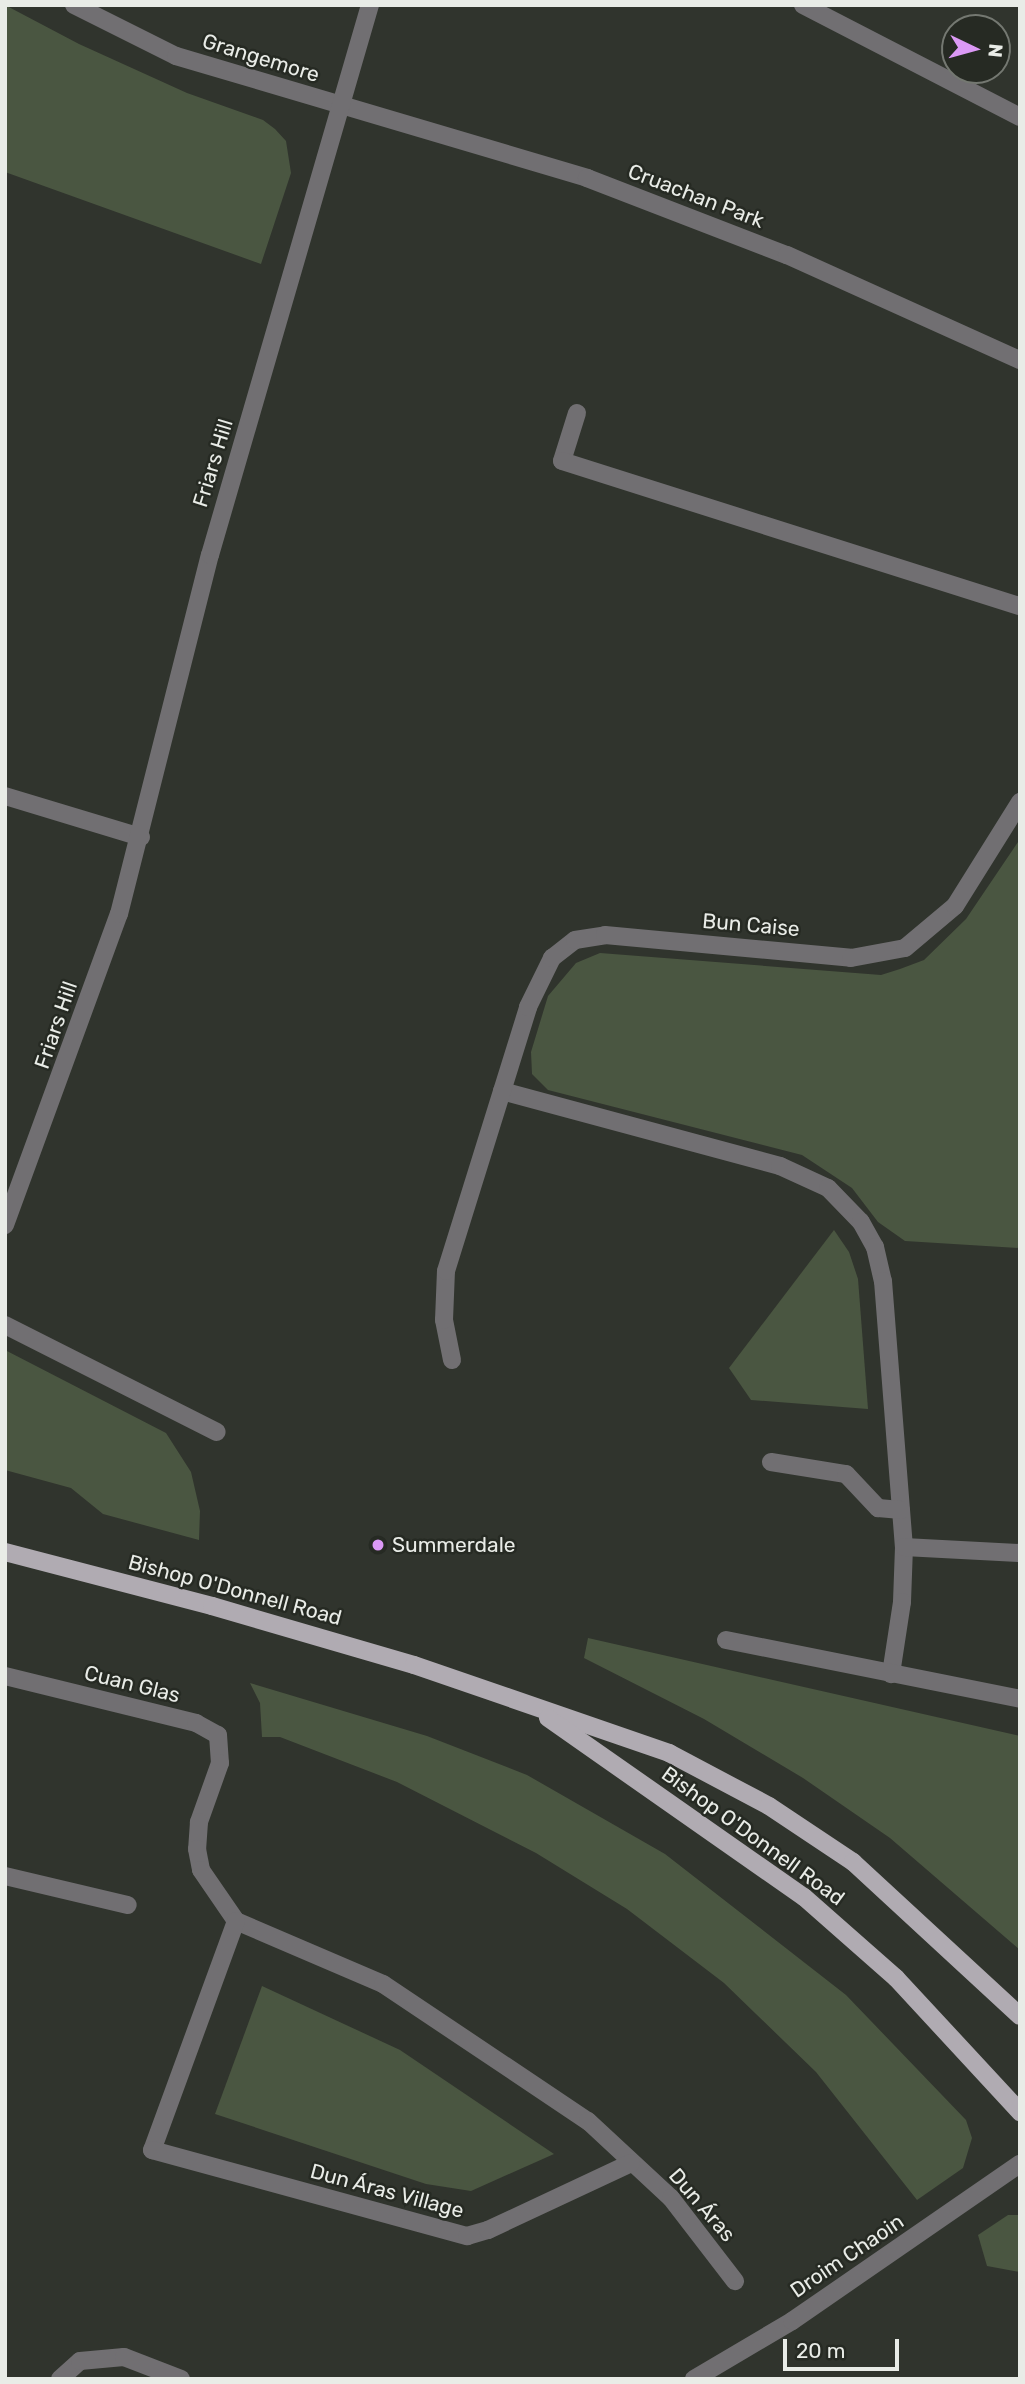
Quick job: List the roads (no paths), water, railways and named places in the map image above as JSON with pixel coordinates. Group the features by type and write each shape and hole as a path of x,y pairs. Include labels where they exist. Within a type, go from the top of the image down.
{"main road":[{"name":"Bishop O'Donnell Road","path":"5,1552 282,1625 669,1753 769,1805 853,1862 1020,2016"},
{"name":"Bishop O'Donnell Road","path":"531,1706 804,1897 896,1978 1020,2112"}],"street":[{"name":"Grangemore","path":"74,5 176,56 344,106 370,5"},
{"path":"803,5 1020,117"},
{"name":"Cruachan Park","path":"344,106 599,183 787,255 1020,360"},
{"name":"Friars Hill","path":"5,1226 119,914 141,837 210,555 344,106"},
{"path":"577,413 562,461 1020,606"},
{"path":"5,796 141,837"},
{"name":"Bun Caise","path":"452,1360 444,1320 446,1271 502,1091 544,969 575,940 605,935 851,958 905,948 955,906 1020,802"},
{"path":"502,1091 780,1166 828,1188 862,1222 875,1247 883,1281 904,1547 902,1602 891,1674"},
{"path":"5,1325 217,1432"},
{"path":"771,1462 846,1475 878,1508 900,1501"},
{"path":"904,1547 1020,1553"},
{"path":"726,1640 1020,1699"},
{"name":"Cuan Glas","path":"5,1676 206,1726 218,1735 220,1763 199,1822 197,1849 201,1870 236,1921"},
{"path":"5,1876 128,1905"},
{"path":"236,1921 383,1984 588,2121 631,2163"},
{"name":"Dun Áras Village","path":"236,1921 152,2150 467,2236 631,2163"},
{"name":"Dun Áras","path":"631,2163 671,2198 736,2281"},
{"name":"Droim Chaoin","path":"694,2379 792,2321 1020,2164"},
{"path":"60,2379 80,2361 124,2357 181,2379"}],"place":[{"name":"Summerdale","path":"378,1545"}]}
